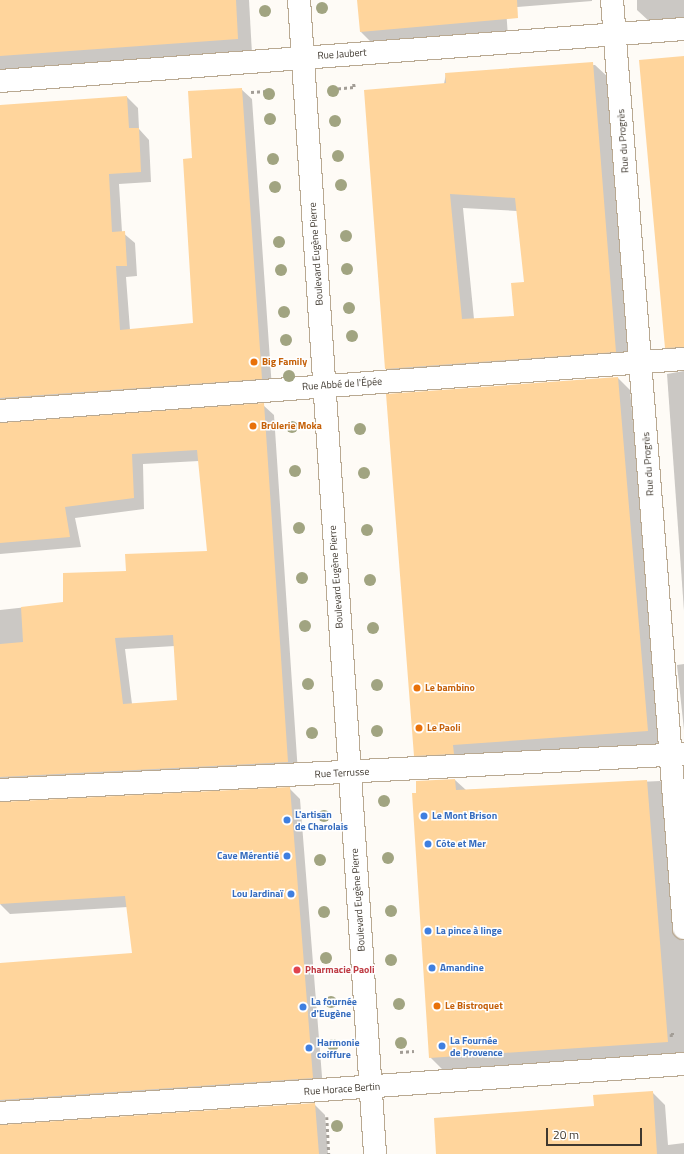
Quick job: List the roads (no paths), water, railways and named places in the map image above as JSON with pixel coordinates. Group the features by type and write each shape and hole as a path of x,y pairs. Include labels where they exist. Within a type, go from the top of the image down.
{"street":[{"name":"Boulevard Eugène Pierre","path":"299,0 375,1154"},
{"name":"Rue du Progrès","path":"612,0 640,362 677,754 684,928"},
{"name":"Rue Jaubert","path":"0,81 684,29"},
{"name":"Rue Abbé de l'Épée","path":"0,411 684,359"},
{"name":"Rue Terrusse","path":"0,790 677,754"},
{"name":"Rue Horace Bertin","path":"0,1112 371,1088 684,1064"}],"place":[{"name":"Big Family","path":"254,362"},
{"name":"Brûlerie Moka","path":"253,426"},
{"name":"Le bambino","path":"417,688"},
{"name":"Le Paoli","path":"419,728"},
{"name":"Le Mont Brison","path":"424,816"},
{"name":"L'artisan de Charolais","path":"287,820"},
{"name":"Côte et Mer","path":"428,844"},
{"name":"Cave Mérentié","path":"287,856"},
{"name":"Lou Jardinaï","path":"291,894"},
{"name":"La pince à linge","path":"428,931"},
{"name":"Amandine","path":"432,968"},
{"name":"Pharmacie Paoli","path":"297,970"},
{"name":"Le Bistroquet","path":"437,1006"},
{"name":"La fournée d'Eugène","path":"303,1007"},
{"name":"La Fournée de Provence","path":"442,1046"},
{"name":"Harmonie coiffure","path":"309,1048"}]}
